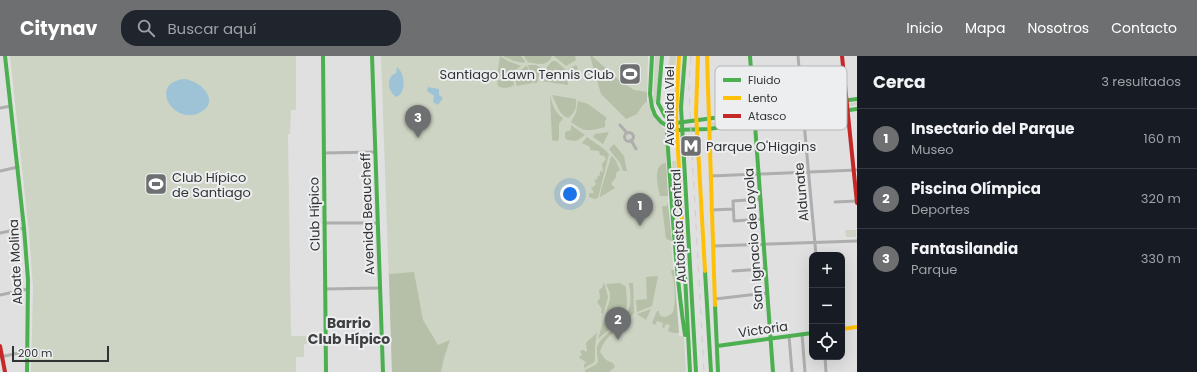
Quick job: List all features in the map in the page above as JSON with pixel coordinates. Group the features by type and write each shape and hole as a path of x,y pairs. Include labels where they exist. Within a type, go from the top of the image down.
{"main road":[{"name":"Abate Molina","path":"5,56 24,228 28,289 27,372"},
{"name":"Club Hípico","path":"323,56 326,372"},
{"name":"Avenida Beaucheff","path":"372,56 383,372"},
{"path":"652,56 650,94 652,107 658,118 668,128 678,131 715,128"},
{"path":"662,56 658,103 665,116 676,123 715,118"},
{"name":"Avenida Viel","path":"679,56 676,116 690,372"},
{"name":"Autopista Central","path":"685,56 682,115 696,372"},
{"name":"Autopista Central","path":"698,56 696,113 711,372"},
{"path":"707,56 708,129 718,372"},
{"name":"San Ignacio de Loyola","path":"750,56 751,66"},
{"path":"842,56 843,66"},
{"path":"847,100 857,99"},
{"path":"857,109 847,110 855,170 857,202"},
{"path":"668,128 676,123"},
{"path":"668,128 667,138 677,279 680,305 689,351"},
{"name":"San Ignacio de Loyola","path":"756,130 773,372"},
{"path":"845,329 857,327"},
{"name":"Victoria","path":"717,346 809,333"},
{"path":"0,346 5,372"}],"street":[{"name":"Aldunate","path":"798,56 799,66"},
{"path":"0,108 11,106"},
{"path":"620,125 627,133 633,135 631,140 636,149"},
{"name":"Aldunate","path":"805,130 816,252"},
{"path":"627,133 625,135 625,139 628,141 631,140"},
{"path":"324,153 375,152"},
{"path":"0,171 18,167"},
{"path":"710,176 855,170"},
{"path":"761,199 733,200 733,209 734,221 762,219"},
{"path":"835,202 857,202"},
{"path":"712,210 733,209"},
{"path":"324,223 377,223"},
{"path":"0,233 24,228"},
{"path":"713,246 857,241"},
{"path":"733,270 766,269"},
{"path":"325,289 380,288"},
{"path":"0,295 28,289"},
{"path":"715,299 767,293"},
{"path":"802,334 805,372"},
{"path":"789,336 792,372"},
{"path":"1,356 28,351"},
{"path":"825,360 826,372"}],"green space":[{"name":"Club Hípico de Santiago","path":"10,56 296,56 296,110 291,110 290,134 288,134 291,336 321,336 322,343 304,344 304,357 296,357 296,372 31,372 33,287 29,234"},
{"path":"381,56 648,56 647,101 652,114 665,130 668,206 679,336 684,336 686,372 392,372"},
{"path":"500,56 521,66 506,75 497,77"},
{"path":"503,56 521,56 525,61 524,63 514,61"},
{"path":"524,56 552,57 544,64 538,64 528,62"},
{"path":"554,56 575,56 576,60 566,66"},
{"path":"590,56 592,56 619,80 634,90 647,92 647,101 637,114 626,119 601,94"},
{"path":"655,56 660,56 656,102 653,103"},
{"path":"670,56 676,56 673,71 668,69"},
{"path":"552,61 556,61 567,71 568,85 541,81 542,73"},
{"path":"528,65 536,65 541,68 537,83 534,83"},
{"path":"576,65 577,66 580,78 569,69"},
{"path":"526,66 533,83 517,86 516,74"},
{"path":"512,75 514,85 506,88 498,86 497,81"},
{"path":"550,95 554,108 563,118 559,124 558,141 552,140"},
{"path":"552,95 576,99 575,110 568,118 560,112"},
{"path":"578,101 588,104 607,118 605,121 605,127 587,130 580,128 571,122 576,113"},
{"path":"857,102 857,105 847,106 847,103"},
{"path":"715,122 715,125 710,126 709,123"},
{"path":"571,125 585,135 576,141 567,140 565,138 565,132 571,130"},
{"path":"609,132 603,144 593,137 595,134"},
{"path":"587,137 609,154 598,198 594,199 589,197 589,194 594,193 591,187 596,185 594,179 597,180 597,177 600,175 600,171 603,172 602,164 606,159 604,156 600,155 599,151 590,150 590,147 582,143"},
{"path":"614,144 624,156 627,171 623,171 620,163 609,149"},
{"path":"612,156 620,170 616,173 616,177 611,184 615,188 600,197 601,190"},
{"path":"672,161 676,161 681,281 676,226"},
{"path":"666,163 668,196 660,196 657,182 657,172 662,164"},
{"path":"667,203 672,241 666,239 662,206 667,206"},
{"path":"845,230 856,230 856,237 846,237"},
{"path":"674,270 679,333 668,331 670,325 666,324 664,328 662,327 663,323 657,321 655,325 652,323 657,311 659,311 660,316 665,317 673,312 675,304 675,291 671,272"},
{"path":"414,272 423,320 438,345 450,340 441,372 392,372 389,274"},
{"path":"658,276 652,306 637,312 636,300 647,299 646,277"},
{"path":"604,282 608,297 603,315 601,312 602,309 597,302 600,298 599,290 602,288"},
{"path":"620,283 626,287 626,308 621,318 598,339 610,299 610,293 606,284"},
{"path":"629,283 633,283 634,313 628,320 628,316 626,315 624,322 605,341 600,352 606,360 613,363 615,367 609,372 585,372 585,370 598,362 597,347 603,337 623,319 629,308"},
{"path":"651,309 646,320 637,314"},
{"path":"597,332 595,361 584,368 586,362 579,358 582,355 580,351 583,350 587,352 586,343"}],"water":[{"path":"397,67 402,74 404,83 400,95 396,97 391,92 389,83 392,75 396,73"},
{"path":"184,79 197,84 207,93 209,104 199,113 189,115 181,113 173,109 168,102 166,95 168,88 173,82"},
{"path":"428,87 439,89 439,95 443,98 438,105 433,102 434,96 427,91"}],"railway":[{"path":"691,56 689,85 690,114 704,372"}],"traffic: fast":[{"path":"5,56 24,228 28,280 27,372"},
{"path":"323,56 326,372"},
{"path":"372,56 383,372"},
{"path":"652,56 650,94 655,115 661,122 674,130 715,128"},
{"path":"662,56 658,103 665,116 676,123 715,118"},
{"path":"685,56 681,107 696,372"},
{"path":"750,56 751,66"},
{"path":"847,100 857,99"},
{"path":"847,110 857,109"},
{"path":"669,126 667,136 674,236 685,335"},
{"path":"755,130 773,372"},
{"path":"684,256 690,372"},
{"path":"705,271 711,372"},
{"path":"715,305 718,372"},
{"path":"717,346 809,333"}],"traffic: slow":[{"path":"679,56 676,116 684,256"},
{"path":"698,56 696,113 705,271"},
{"path":"707,56 715,305"},
{"path":"845,329 857,327"}],"traffic: jam":[{"path":"842,56 843,66"},
{"path":"847,105 857,203"},
{"path":"0,346 5,372"}],"place":[{"name":"Santiago Lawn Tennis Club","path":"630,74"},
{"name":"Fantasilandia","path":"418,138"},
{"name":"Parque O'Higgins","path":"691,146"},
{"name":"Club Hípico de Santiago","path":"156,184"},
{"name":"Insectario del Parque","path":"640,226"},
{"name":"Piscina Olímpica","path":"618,340"}],"district":[{"name":"Barrio Club Hípico","path":"349,332"}]}
